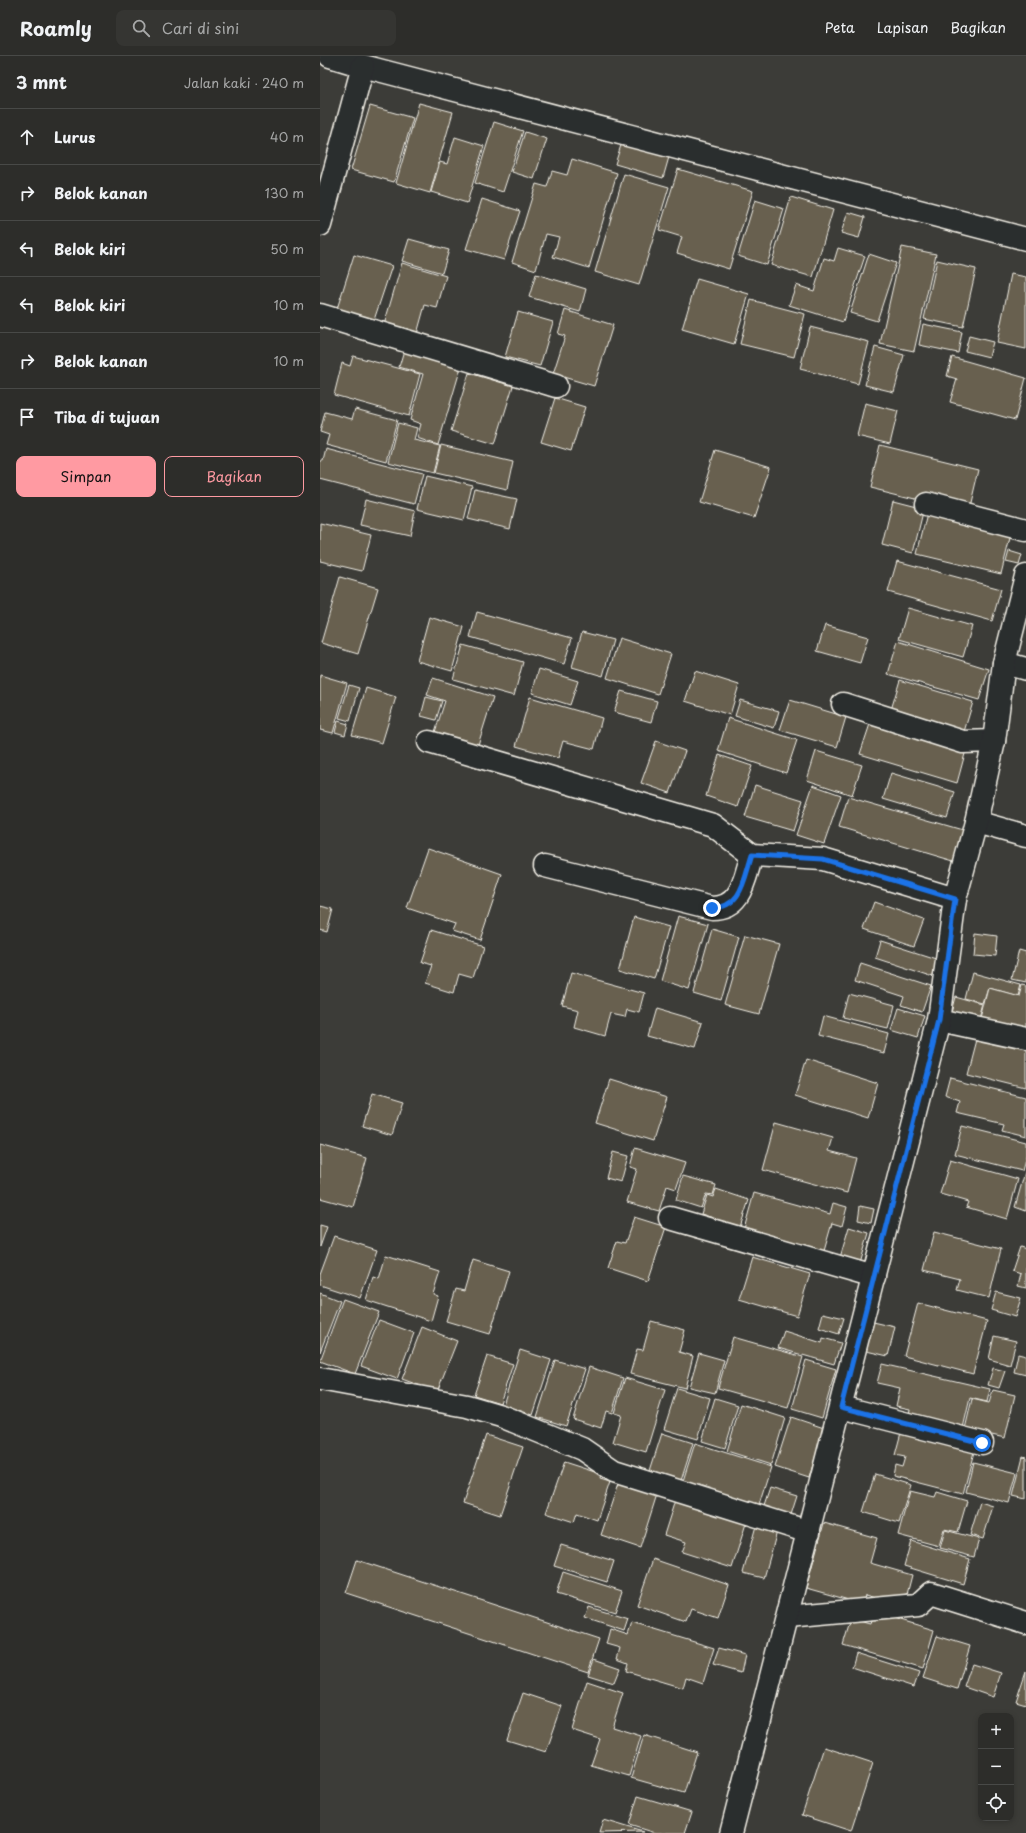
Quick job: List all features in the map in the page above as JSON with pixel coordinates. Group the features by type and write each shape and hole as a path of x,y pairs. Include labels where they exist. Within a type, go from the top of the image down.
{"street":[{"path":"330,56 363,66 1026,238"},
{"path":"320,225 363,66"},
{"path":"320,315 556,386"},
{"path":"926,504 1026,530"},
{"path":"731,1833 939,1020 955,899 976,822 994,741 1004,663 1026,576"},
{"path":"1004,663 1026,669"},
{"path":"843,704 963,742 994,741"},
{"path":"429,742 713,825 752,855 823,859 955,899"},
{"path":"976,822 1026,836"},
{"path":"545,866 712,908 718,908 727,906 739,895 752,855"},
{"path":"939,1020 1026,1039"},
{"path":"670,1218 874,1276"},
{"path":"320,1379 467,1406 501,1416 582,1449 614,1471 809,1532"},
{"path":"841,1407 982,1443"},
{"path":"787,1617 918,1605 931,1593 1026,1623"}],"building":[{"path":"419,103 453,112 430,193 396,183"},
{"path":"370,106 413,118 394,182 351,170"},
{"path":"494,122 523,131 503,192 475,183"},
{"path":"525,132 547,139 534,179 512,172"},
{"path":"455,137 484,146 467,203 431,192 440,162 447,164"},
{"path":"622,142 669,157 663,178 615,164"},
{"path":"572,159 617,173 589,268 553,257 559,237 546,234 536,270 512,262 536,184 547,187 552,171 567,175"},
{"path":"678,169 753,191 729,269 677,253 682,237 659,230"},
{"path":"624,174 669,187 639,285 595,272"},
{"path":"791,197 833,210 813,277 771,265"},
{"path":"482,199 520,211 504,260 466,249"},
{"path":"755,200 784,209 767,265 738,256"},
{"path":"848,212 865,217 859,238 841,233"},
{"path":"409,239 449,250 442,273 402,261"},
{"path":"902,247 936,254 914,351 880,344"},
{"path":"838,248 865,256 843,322 789,305 796,285 814,291 824,258 834,261"},
{"path":"869,254 896,263 877,321 850,313"},
{"path":"354,255 392,266 373,323 336,312"},
{"path":"937,260 976,269 963,327 924,319"},
{"path":"402,263 446,276 437,308 425,305 415,341 384,325"},
{"path":"536,274 586,289 580,312 529,297"},
{"path":"1011,274 1026,277 1026,349 997,343"},
{"path":"697,279 749,294 734,344 682,329"},
{"path":"751,300 805,314 794,357 740,344"},
{"path":"565,310 613,325 594,386 553,374 565,336 558,334"},
{"path":"518,312 553,322 540,366 505,357"},
{"path":"923,324 962,332 958,353 919,345"},
{"path":"810,327 869,342 858,384 800,369"},
{"path":"969,336 993,342 989,357 965,351"},
{"path":"875,347 904,355 894,392 865,385"},
{"path":"404,350 461,367 438,445 417,438 421,424 410,420 423,374 399,367"},
{"path":"353,356 420,374 409,416 334,395 342,363 350,366"},
{"path":"952,357 1026,378 1015,420 950,402 957,379 947,376"},
{"path":"469,373 513,386 495,444 451,431"},
{"path":"555,398 585,407 571,451 541,442"},
{"path":"865,403 898,411 890,444 857,436"},
{"path":"355,409 397,420 386,461 326,445 329,435 320,432 325,412 352,419"},
{"path":"398,423 417,428 414,440 440,446 433,473 388,462"},
{"path":"441,445 513,462 507,490 434,473"},
{"path":"880,445 978,469 968,511 870,487"},
{"path":"326,449 422,474 414,504 320,480 320,461 323,461"},
{"path":"715,450 771,467 754,518 699,502"},
{"path":"425,476 472,487 464,520 417,509"},
{"path":"475,490 517,499 510,529 468,519"},
{"path":"366,499 415,511 410,536 360,525"},
{"path":"893,500 924,508 913,553 882,545"},
{"path":"928,509 1012,530 1001,574 917,554"},
{"path":"320,523 371,535 362,571 320,561"},
{"path":"1009,551 1022,555 1019,565 1006,562"},
{"path":"897,561 1001,589 992,621 888,592"},
{"path":"340,577 378,588 358,654 321,643"},
{"path":"908,608 972,626 963,657 899,639"},
{"path":"477,612 572,638 564,664 470,637"},
{"path":"429,617 464,627 452,671 417,661"},
{"path":"825,625 868,637 860,663 817,651"},
{"path":"582,632 613,640 603,676 572,667"},
{"path":"619,638 671,654 658,694 607,678"},
{"path":"898,641 989,669 979,700 888,674"},
{"path":"463,645 523,662 514,696 453,679"},
{"path":"539,669 578,681 570,705 532,693"},
{"path":"695,671 739,685 730,715 685,701"},
{"path":"320,675 347,683 333,733 320,730"},
{"path":"433,678 493,697 477,748 434,735 445,701 427,695"},
{"path":"900,680 973,702 963,735 890,713"},
{"path":"349,685 359,688 350,721 339,718"},
{"path":"366,688 396,697 382,743 352,735"},
{"path":"621,691 657,701 651,722 614,712"},
{"path":"426,697 442,701 436,720 421,716"},
{"path":"530,697 602,718 594,749 563,741 558,758 516,746"},
{"path":"740,700 779,711 774,728 735,716"},
{"path":"790,700 846,717 837,747 780,730"},
{"path":"728,718 797,740 786,773 718,751"},
{"path":"338,721 348,724 345,735 335,732"},
{"path":"871,721 966,750 957,783 860,754"},
{"path":"656,741 685,751 670,793 641,783"},
{"path":"816,751 862,765 852,795 807,780"},
{"path":"719,755 752,766 738,807 706,796"},
{"path":"891,773 955,792 947,818 883,799"},
{"path":"755,785 803,800 793,831 745,817"},
{"path":"813,785 841,795 824,844 796,835"},
{"path":"848,797 966,831 957,862 839,827"},
{"path":"428,848 502,874 480,940 452,931 455,924 407,908"},
{"path":"874,902 924,920 914,946 864,929"},
{"path":"320,906 333,909 327,932 320,930"},
{"path":"678,916 708,924 689,990 660,981"},
{"path":"634,917 669,927 654,979 620,969"},
{"path":"712,929 739,937 721,1001 694,993"},
{"path":"431,930 483,946 473,978 459,974 454,992 425,983 431,966 420,963"},
{"path":"975,933 997,936 995,956 973,954"},
{"path":"745,935 779,944 759,1014 725,1005"},
{"path":"880,940 939,959 933,976 875,957"},
{"path":"1019,951 1026,953 1026,983 1012,980"},
{"path":"860,963 931,986 922,1012 901,1005 904,996 855,980"},
{"path":"973,972 1021,985 1018,996 990,988 985,1004 966,999"},
{"path":"571,973 644,993 639,1012 627,1009 625,1017 611,1014 605,1036 574,1027 578,1010 562,1006"},
{"path":"1022,985 1026,986 1026,1031 982,1019 990,988 1019,996"},
{"path":"849,993 894,1005 888,1029 843,1018"},
{"path":"956,997 985,1005 979,1027 950,1019"},
{"path":"655,1008 703,1022 695,1049 647,1036"},
{"path":"898,1008 925,1016 918,1038 891,1030"},
{"path":"823,1016 889,1034 884,1053 818,1036"},
{"path":"976,1035 1026,1048 1026,1088 966,1073"},
{"path":"806,1060 878,1083 868,1118 795,1095"},
{"path":"950,1078 1026,1097 1026,1136 1002,1130 1004,1124 957,1113 960,1102 945,1097"},
{"path":"609,1079 667,1097 653,1141 595,1123"},
{"path":"372,1094 402,1103 392,1135 362,1126"},
{"path":"776,1122 833,1138 829,1151 856,1158 847,1193 763,1170"},
{"path":"962,1126 1026,1142 1026,1156 1022,1171 955,1154"},
{"path":"320,1145 367,1158 353,1207 320,1198"},
{"path":"635,1148 685,1163 676,1189 667,1186 659,1211 627,1202 637,1169 630,1167"},
{"path":"613,1152 628,1156 621,1182 606,1178"},
{"path":"950,1160 1018,1179 1007,1219 966,1207 968,1202 940,1194"},
{"path":"1026,1172 1026,1211 1015,1207"},
{"path":"683,1176 716,1185 713,1195 706,1194 701,1208 676,1200"},
{"path":"716,1189 749,1200 740,1227 701,1214 707,1195 713,1197"},
{"path":"754,1193 830,1214 833,1203 847,1207 842,1226 832,1223 824,1251 744,1229"},
{"path":"860,1206 874,1209 871,1223 858,1220"},
{"path":"634,1217 666,1227 648,1281 608,1268 617,1241 625,1243"},
{"path":"320,1225 327,1227 320,1247"},
{"path":"849,1227 869,1233 859,1267 839,1261"},
{"path":"934,1232 1001,1249 989,1298 957,1290 960,1279 924,1270"},
{"path":"334,1236 377,1250 360,1298 320,1285 320,1274"},
{"path":"1020,1247 1026,1249 1026,1288 1018,1286 1021,1274 1012,1271"},
{"path":"386,1255 440,1272 433,1294 438,1296 431,1321 366,1300 373,1277 379,1279"},
{"path":"752,1257 810,1274 797,1316 739,1299"},
{"path":"473,1260 509,1271 490,1334 446,1321 456,1289 464,1291"},
{"path":"996,1292 1021,1298 1015,1317 991,1310"},
{"path":"320,1293 340,1301 320,1352"},
{"path":"343,1299 379,1312 355,1374 320,1361"},
{"path":"918,1303 987,1321 973,1374 904,1356"},
{"path":"823,1313 844,1318 839,1334 819,1328"},
{"path":"379,1320 414,1333 397,1379 361,1366"},
{"path":"651,1321 685,1330 679,1352 693,1356 685,1388 630,1374 637,1349 643,1350"},
{"path":"869,1321 895,1327 888,1356 862,1350"},
{"path":"422,1327 457,1341 437,1392 402,1379"},
{"path":"784,1331 822,1343 823,1338 841,1343 834,1364 778,1348"},
{"path":"994,1336 1016,1341 1010,1365 989,1359"},
{"path":"733,1337 803,1357 788,1408 718,1388"},
{"path":"520,1350 551,1360 533,1415 503,1405"},
{"path":"699,1353 724,1360 715,1393 689,1387"},
{"path":"1018,1354 1026,1356 1026,1375 1014,1372"},
{"path":"487,1356 513,1364 500,1403 474,1395"},
{"path":"555,1360 585,1369 566,1426 537,1417"},
{"path":"806,1360 836,1369 822,1418 792,1409"},
{"path":"882,1364 990,1389 987,1402 970,1398 963,1428 909,1415 910,1409 896,1406 900,1388 877,1383"},
{"path":"589,1367 623,1378 612,1413 606,1411 601,1428 573,1419"},
{"path":"993,1368 1005,1371 999,1388 988,1385"},
{"path":"625,1378 665,1390 646,1452 613,1442 621,1415 614,1413"},
{"path":"677,1388 710,1398 698,1439 664,1429"},
{"path":"993,1390 1015,1395 1005,1438 965,1429 972,1399 989,1403"},
{"path":"715,1398 738,1405 725,1448 702,1441"},
{"path":"741,1404 785,1418 771,1465 727,1451"},
{"path":"791,1417 824,1428 809,1478 775,1467"},
{"path":"903,1425 976,1444 963,1494 893,1476 895,1465 902,1467 905,1457 895,1455"},
{"path":"662,1433 693,1443 679,1487 648,1477"},
{"path":"486,1435 523,1447 500,1515 463,1503"},
{"path":"695,1443 771,1467 758,1508 682,1484"},
{"path":"1023,1456 1026,1457 1026,1499 1013,1496"},
{"path":"564,1462 601,1474 600,1479 610,1482 597,1520 577,1513 574,1522 546,1513"},
{"path":"973,1462 1017,1473 1009,1503 966,1492"},
{"path":"875,1474 911,1485 899,1523 863,1512"},
{"path":"620,1478 658,1491 640,1548 601,1535"},
{"path":"770,1488 797,1496 790,1518 763,1509"},
{"path":"910,1491 935,1497 937,1492 967,1501 958,1532 944,1529 939,1546 898,1535"},
{"path":"677,1494 748,1517 732,1568 682,1552 686,1542 664,1535"},
{"path":"980,1502 993,1506 983,1539 970,1535"},
{"path":"757,1522 778,1528 764,1578 743,1573"},
{"path":"824,1523 877,1538 870,1563 912,1575 904,1606 865,1595 863,1604 806,1588"},
{"path":"945,1530 979,1539 974,1557 940,1548"},
{"path":"911,1541 970,1559 963,1584 904,1566"},
{"path":"561,1545 614,1561 607,1582 554,1566"},
{"path":"653,1559 729,1585 718,1618 691,1609 686,1622 637,1605"},
{"path":"357,1560 599,1639 588,1672 346,1593"},
{"path":"563,1572 622,1591 615,1612 556,1594"},
{"path":"589,1607 628,1619 624,1631 585,1618"},
{"path":"874,1612 934,1630 923,1669 843,1645 851,1619 870,1624"},
{"path":"632,1623 714,1648 703,1683 686,1677 683,1688 626,1671 628,1663 617,1659 620,1648 606,1644 610,1629 628,1635"},
{"path":"937,1636 970,1646 957,1689 923,1678"},
{"path":"719,1648 745,1655 741,1673 713,1665"},
{"path":"856,1653 919,1673 914,1687 852,1667"},
{"path":"594,1659 620,1668 614,1683 588,1675"},
{"path":"972,1664 1001,1673 993,1697 964,1687"},
{"path":"1026,1671 1026,1704 1016,1701"},
{"path":"587,1681 623,1693 612,1727 641,1736 629,1776 591,1765 600,1739 572,1730"},
{"path":"523,1693 562,1706 546,1752 507,1740"},
{"path":"644,1735 697,1752 684,1793 631,1778"},
{"path":"824,1747 873,1763 851,1831 802,1815"},
{"path":"638,1796 692,1812 685,1833 655,1833 629,1825"},
{"path":"603,1820 643,1832 599,1833"}],"route":[{"path":"712,908 727,906 739,895 752,855 823,859 955,899 939,1020 841,1407 982,1443"}]}
